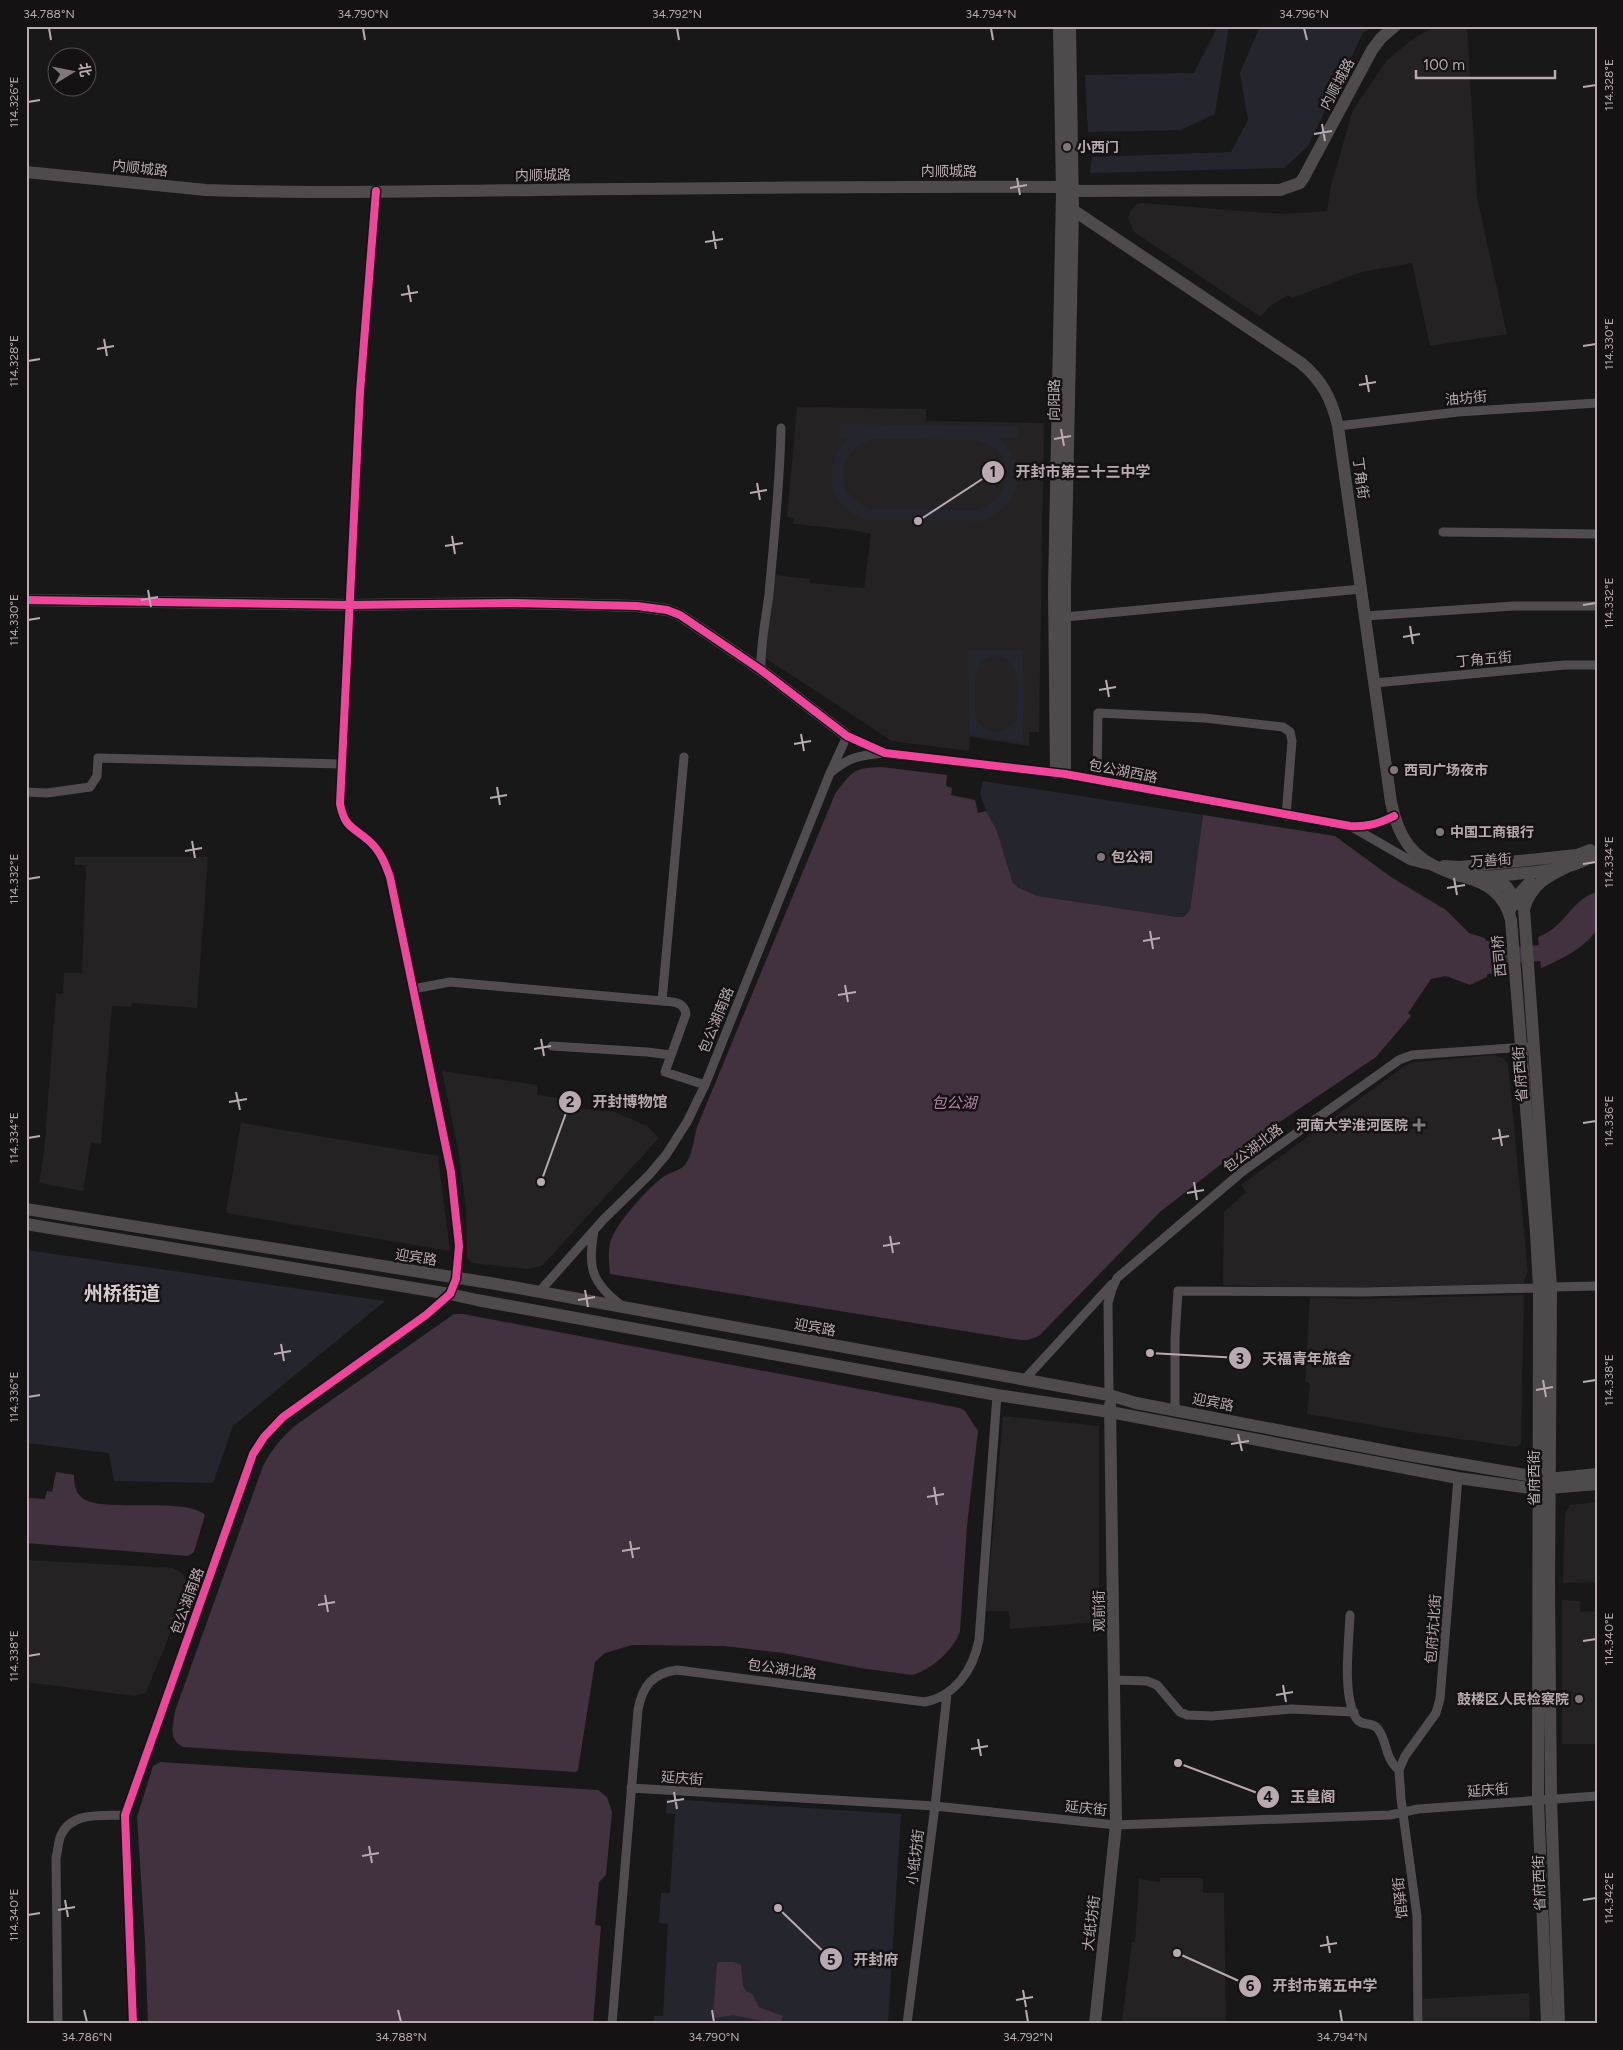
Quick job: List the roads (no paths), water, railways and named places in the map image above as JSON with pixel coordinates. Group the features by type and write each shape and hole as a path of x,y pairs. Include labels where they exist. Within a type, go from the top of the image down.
{"street":[{"name":"向阳路","path":"1059,26 1066,187 1073,210 1061,773"},
{"name":"向阳路","path":"1061,773 1054,589 1070,26"},
{"name":"内顺城路","path":"26,172 206,190 376,191 847,186 1280,190 1295,185 1304,177 1372,50 1381,38 1395,26"},
{"name":"包公湖南路","path":"133,2024 125,1815 250,1463 259,1444 276,1423 426,1315 450,1294 456,1279 459,1246 451,1172 390,876 385,863 369,840 348,825 342,815 339,794 360,392 376,191"},
{"name":"丁角街","path":"1073,210 1310,370 1326,390 1338,426 1396,825 1409,848 1432,866"},
{"name":"油坊街","path":"1338,426 1458,412 1597,404"},
{"path":"761,670 780,478 781,428"},
{"path":"1444,532 1597,534"},
{"path":"1065,617 1361,589"},
{"path":"26,600 349,605 524,603 637,606 667,610 680,615 761,670 847,736"},
{"path":"1365,616 1514,606 1597,606"},
{"name":"丁角五街","path":"1375,683 1565,665 1597,665"},
{"path":"1097,779 1098,713 1204,718 1283,727 1290,732 1292,741 1286,816"},
{"name":"包公湖南路","path":"539,1292 594,1231 649,1175 666,1155 687,1122 704,1085 830,773 847,736"},
{"name":"包公湖西路","path":"847,736 885,753 1061,773 1286,816 1350,826 1366,827 1375,825 1394,816"},
{"path":"830,773 850,759 865,754 885,753"},
{"path":"662,1001 684,756"},
{"path":"26,792 46,793 90,786 97,776 98,758 341,764"},
{"path":"1350,826 1411,861 1432,866"},
{"name":"万善街","path":"1432,866 1462,872 1577,855 1597,847"},
{"name":"万善街","path":"1488,877 1544,871 1569,866 1597,853"},
{"path":"1510,916 1516,899 1525,888 1555,864 1577,855"},
{"path":"1524,918 1524,908 1528,897 1536,887 1544,879 1569,866"},
{"path":"1462,872 1488,877 1507,887 1516,899 1524,918"},
{"path":"1462,872 1491,888 1505,903 1510,916"},
{"name":"西司桥","path":"1510,916 1523,987"},
{"name":"西司桥","path":"1523,987 1524,918"},
{"path":"413,989 450,982 681,1004 685,1008 686,1014 666,1072 704,1085"},
{"name":"省府西街","path":"1523,987 1545,1288 1543,1483 1545,1800 1550,1971"},
{"path":"552,1046 672,1055"},
{"name":"包公湖北路","path":"1110,1395 1108,1303 1117,1278 1242,1171 1399,1060 1412,1055 1527,1047"},
{"name":"迎宾路","path":"26,1209 539,1292 1110,1395 1136,1403 1543,1483 1597,1474"},
{"name":"迎宾路","path":"26,1224 450,1294 997,1395 1110,1412 1458,1478 1597,1484"},
{"path":"594,1231 591,1254 598,1284 625,1308"},
{"path":"1025,1380 1117,1278"},
{"path":"1175,1410 1175,1340 1178,1291 1363,1292 1597,1286"},
{"name":"包公湖北路","path":"612,2024 640,1697 650,1681 665,1672 686,1670 924,1702 932,1701 947,1694 968,1673 977,1652 997,1395"},
{"name":"观前街","path":"1110,1395 1116,1825"},
{"name":"包府坑北街","path":"1399,1770 1405,1756 1436,1713 1440,1699 1458,1478"},
{"path":"1350,1615 1348,1690 1354,1712 1356,1718 1361,1723 1374,1725 1378,1728 1388,1755 1399,1770"},
{"path":"1115,1680 1147,1681 1158,1685 1180,1712 1187,1716 1212,1716 1291,1709 1354,1712"},
{"name":"小纸坊街","path":"908,2024 947,1694"},
{"name":"馆驿街","path":"1399,1770 1417,1916 1418,2024"},
{"name":"延庆街","path":"631,1788 935,1806 1116,1825 1390,1815 1418,1808 1597,1796"},
{"path":"58,2024 56,1858 61,1836 67,1826 82,1818 125,1815"},
{"name":"大纸坊街","path":"1095,2024 1116,1825"},
{"path":"1547,2024 1550,1971"},
{"path":"1550,1971 1559,2024"}],"water":[{"name":"包公湖","path":"881,767 947,775 946,786 952,788 951,795 975,800 978,813 986,811 997,831 1013,883 1019,888 1038,896 1183,917 1190,910 1203,815 1335,836 1391,877 1446,910 1469,933 1485,938 1486,941 1496,941 1498,973 1487,974 1487,977 1470,985 1446,976 1431,979 1408,1013 1411,1016 1376,1057 1247,1144 1160,1212 1039,1336 1028,1340 610,1274 609,1247 618,1226 632,1207 649,1190 663,1177 683,1167 689,1159 697,1127 835,794 849,776 858,770"},
{"path":"1597,892 1598,923 1594,933 1582,946 1573,952 1541,968 1538,937 1555,927 1581,901"},
{"path":"454,1314 463,1314 960,1408 965,1411 978,1431 967,1526 960,1631 953,1645 934,1664 912,1675 860,1668 783,1653 724,1646 632,1645 605,1653 595,1662 578,1770 576,1772 183,1747 178,1744 173,1736 175,1711 263,1466 270,1455 296,1425"},
{"path":"56,1472 74,1475 77,1492 81,1497 91,1502 123,1505 162,1505 195,1509 205,1515 194,1552 188,1556 26,1543 26,1498 45,1499 47,1491 52,1492"},
{"path":"160,1762 598,1790 607,1797 612,1812 606,1875 599,1882 595,1925 601,1926 593,2024 148,2024 137,1817 153,1766"},
{"path":"734,1962 741,1965 743,1986 746,1991 752,1994 759,2007 783,2016 780,2023 733,2015 716,2018 713,2016 717,1963"}],"waterway":[{"path":"1479,958 1553,952 1559,947"}],"place":[{"name":"小西门","path":"1067,147"},
{"name":"开封市第三十三中学","path":"918,521"},
{"name":"西司广场夜市","path":"1394,770"},
{"name":"中国工商银行","path":"1440,832"},
{"name":"包公祠","path":"1101,857"},
{"name":"河南大学淮河医院","path":"1419,1125"},
{"name":"开封博物馆","path":"541,1182"},
{"name":"天福青年旅舍","path":"1150,1353"},
{"name":"鼓楼区人民检察院","path":"1579,1699"},
{"name":"玉皇阁","path":"1178,1763"},
{"name":"开封府","path":"778,1908"},
{"name":"开封市第五中学","path":"1177,1953"}],"district":[{"name":"州桥街道","path":"122,1293"}]}
